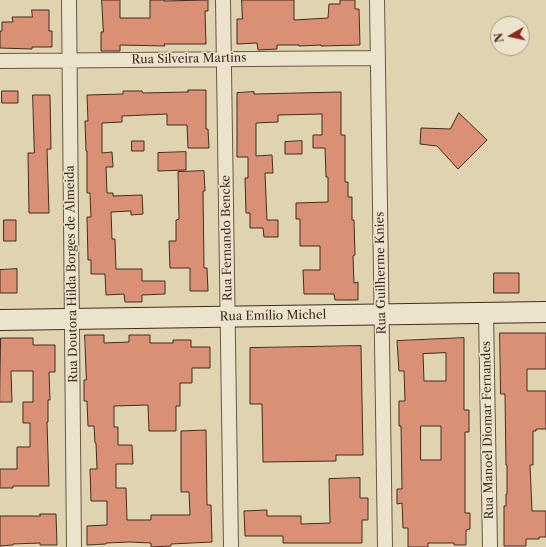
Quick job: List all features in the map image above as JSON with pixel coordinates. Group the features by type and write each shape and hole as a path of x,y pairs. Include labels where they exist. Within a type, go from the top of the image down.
{"street":[{"name":"Rua Doutora Hilda Borges de Almeida","path":"69,0 74,547"},
{"name":"Rua Fernando Bencke","path":"223,0 231,547"},
{"name":"Rua Guilherme Knies","path":"377,0 385,547"},
{"name":"Rua Silveira Martins","path":"0,61 224,58 378,58"},
{"name":"Rua Manoel Diomar Fernandes","path":"486,312 490,547"},
{"name":"Rua Emílio Michel","path":"0,320 546,312"}],"building":[{"path":"102,0 120,0 120,18 150,18 150,0 208,0 208,11 205,11 206,44 164,44 165,46 120,45 120,51 101,51 101,32 103,32"},
{"path":"242,0 294,0 294,20 328,18 329,4 340,4 340,0 355,0 355,9 359,9 360,45 277,45 277,49 258,50 257,43 237,44 237,19 242,19"},
{"path":"32,10 49,10 49,31 52,31 52,47 32,47 32,49 0,48 0,31 2,31 2,22 13,22 12,17 32,17"},
{"path":"188,90 206,90 206,129 208,129 209,148 188,148 187,125 167,125 167,114 122,116 122,122 102,123 102,153 112,152 113,167 106,167 107,193 113,193 113,196 142,195 143,214 131,215 131,211 111,212 112,239 115,239 116,269 142,269 142,281 165,281 165,294 142,295 142,302 125,302 124,294 106,295 105,274 91,274 91,260 88,260 87,217 91,217 90,193 87,193 85,121 88,121 87,95 123,94 123,91 142,91 143,93 188,92"},
{"path":"2,91 18,91 18,103 2,103"},
{"path":"254,92 254,94 341,92 341,135 345,135 345,182 348,182 348,197 352,197 355,255 353,256 354,283 358,282 358,300 335,300 334,294 304,294 303,270 320,270 320,246 300,246 300,219 296,219 296,203 328,202 328,177 326,177 325,148 313,148 313,135 322,135 322,114 278,115 278,122 256,123 256,156 272,155 273,173 265,173 267,220 278,220 278,237 264,237 263,228 250,228 250,213 246,213 245,178 248,178 248,157 237,157 237,93"},
{"path":"33,95 50,95 51,149 47,149 49,213 29,213 28,153 34,153"},
{"path":"459,113 487,140 458,169 437,146 420,144 421,128 450,129"},
{"path":"132,141 144,141 144,151 132,151"},
{"path":"302,141 302,154 285,154 285,142"},
{"path":"186,152 186,170 158,171 158,153"},
{"path":"204,171 204,268 207,268 208,291 190,291 190,268 170,268 169,241 176,241 176,220 179,219 178,172"},
{"path":"4,220 16,220 16,241 4,241"},
{"path":"17,269 17,293 0,293 0,270"},
{"path":"494,273 519,273 519,293 494,293"},
{"path":"500,333 546,333 546,369 527,369 527,391 546,391 546,429 536,429 536,431 533,431 533,465 530,465 532,511 546,511 546,537 539,537 539,539 526,539 526,546 504,546 504,506 506,506 507,494 507,465 505,394 501,394"},
{"path":"85,335 104,335 104,343 129,342 129,335 150,335 150,343 173,343 173,340 191,340 191,347 210,347 210,368 192,368 192,383 180,383 180,406 176,406 176,431 149,431 148,405 114,406 114,427 118,427 118,445 132,445 133,464 116,464 116,488 126,488 127,520 151,520 151,515 190,515 189,492 181,492 181,431 206,430 207,505 211,505 212,542 171,544 171,546 151,547 151,543 130,542 87,545 87,526 107,525 107,501 91,501 90,469 97,469 94,426 88,426 87,401 84,401 84,380 86,380"},
{"path":"1,338 33,338 33,345 55,345 55,372 49,372 50,400 48,400 47,422 49,486 13,486 13,488 0,488 0,469 17,469 17,447 30,447 30,423 23,423 23,402 33,402 33,371 11,371 12,402 0,402"},
{"path":"464,338 464,410 469,410 469,432 465,432 465,513 470,513 470,529 466,530 466,545 454,545 454,543 428,543 428,547 408,547 408,528 403,528 402,503 397,504 397,489 402,489 399,401 405,401 404,371 399,371 397,341","holes":["446,353 446,381 424,381 423,354","421,426 441,426 441,460 421,460"]},
{"path":"361,346 363,455 336,455 336,461 263,462 262,404 250,404 250,348"},
{"path":"360,478 360,498 368,498 368,520 362,520 362,543 283,543 283,536 245,536 244,511 267,510 267,516 301,516 301,524 330,523 329,479"},
{"path":"40,514 56,514 57,545 40,545 40,543 0,546 0,516 40,516"}]}
